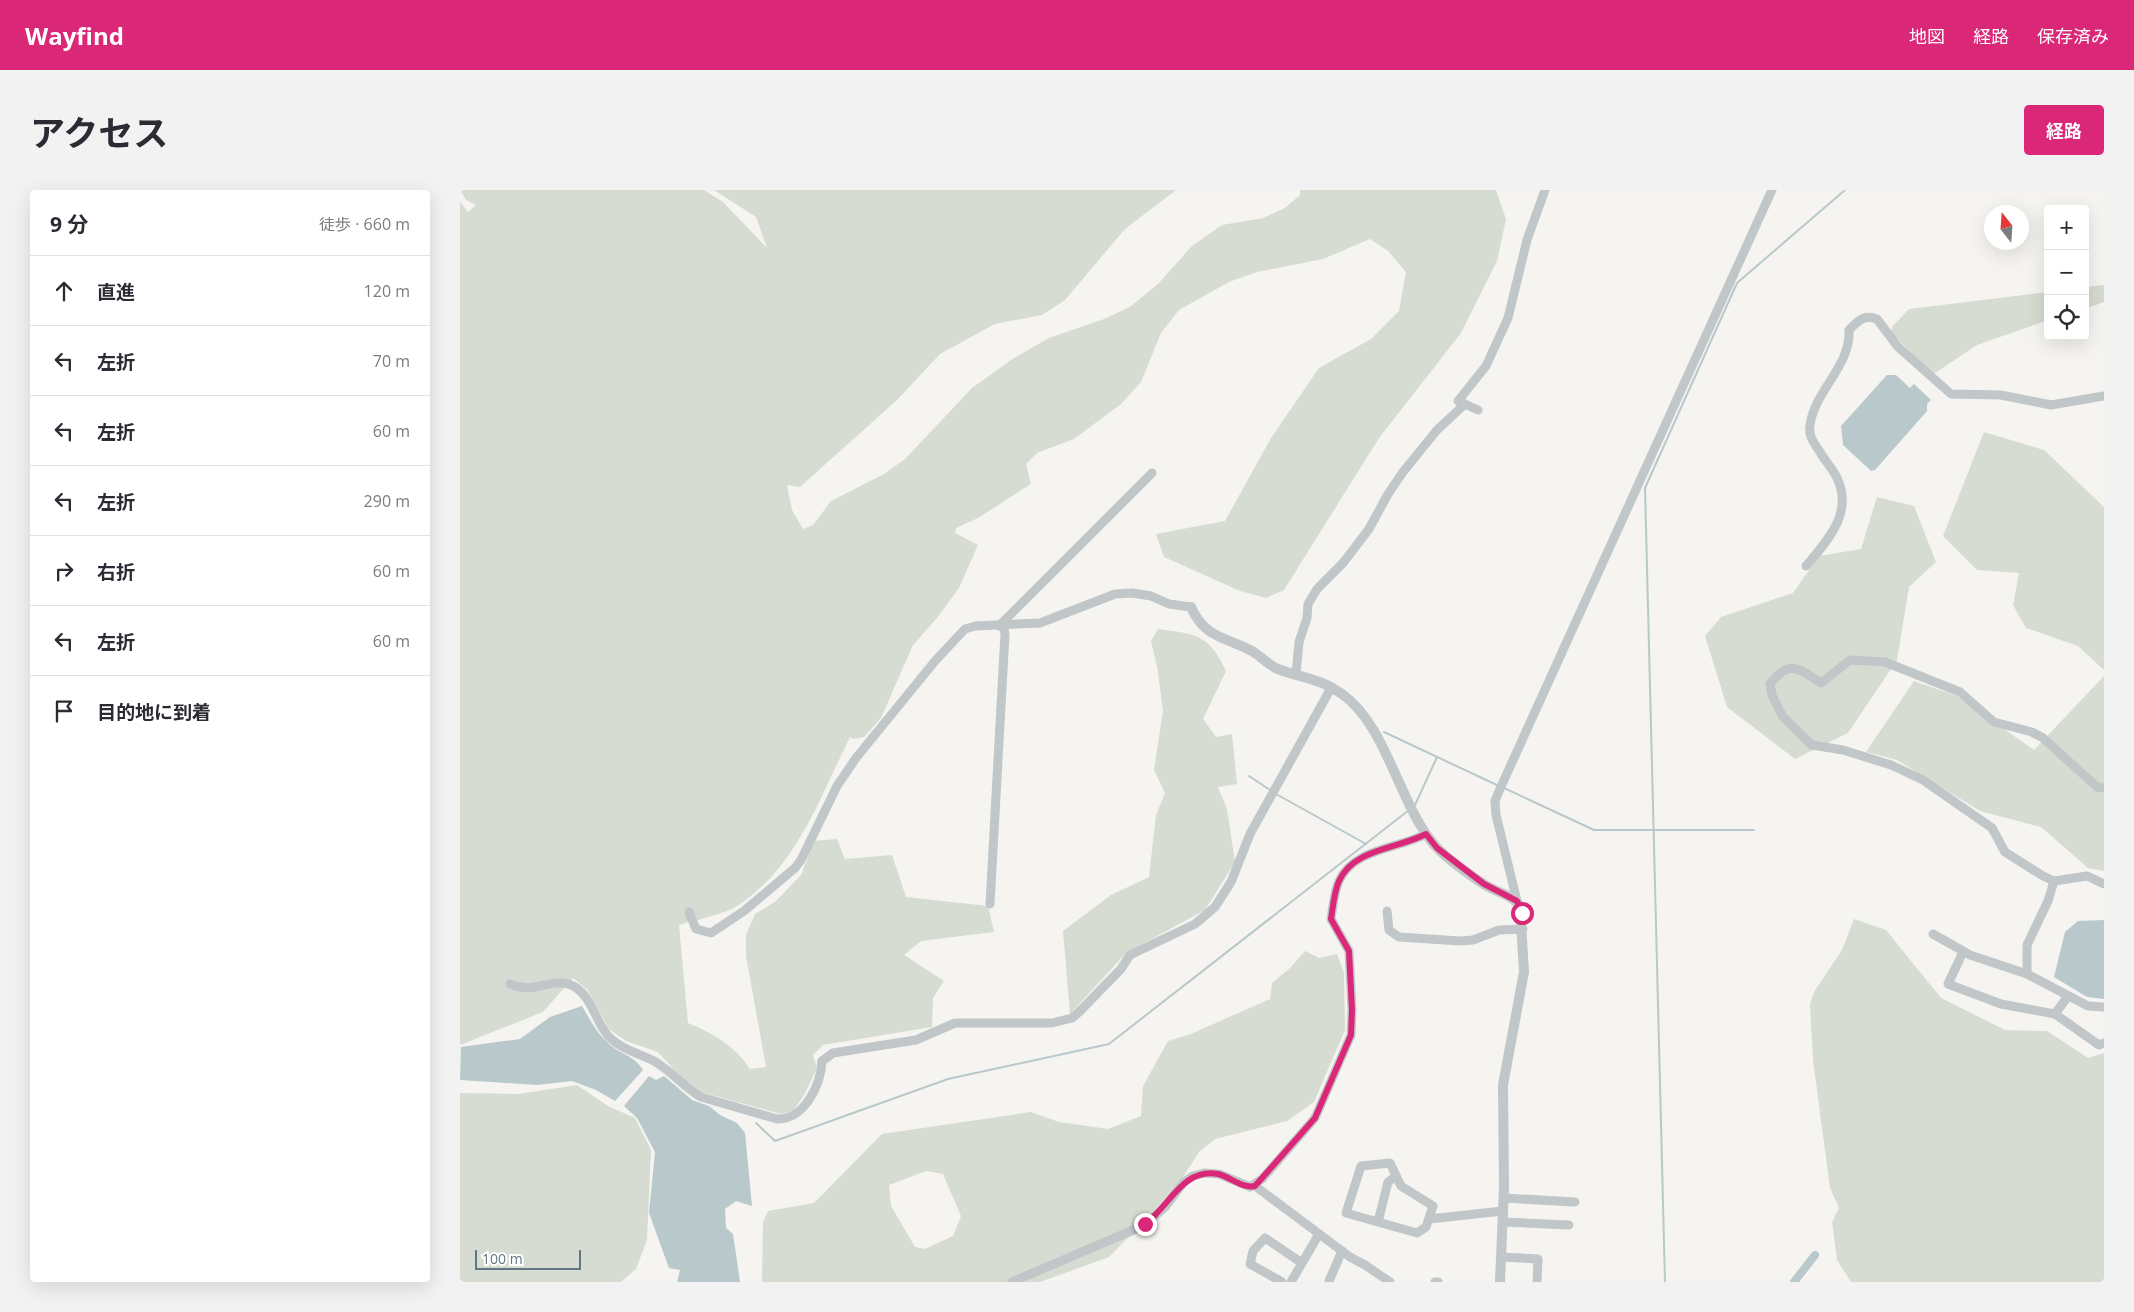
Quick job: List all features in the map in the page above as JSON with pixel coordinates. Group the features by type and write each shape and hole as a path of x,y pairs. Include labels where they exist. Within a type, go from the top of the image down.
{"street":[{"path":"1478,410 1458,401 1486,366 1508,318 1527,240 1545,190"},
{"path":"1500,1282 1504,1198 1503,1085 1524,972 1522,913 1517,901 1496,815 1496,801 1772,190"},
{"path":"1806,566 1837,528 1843,496 1837,478 1810,437 1810,425 1815,405 1841,364 1849,337 1849,330 1866,316 1877,319 1898,347 1951,394 2001,395 2051,405 2104,396"},
{"path":"1296,674 1299,642 1307,618 1308,604 1317,589 1342,563 1369,529 1403,472 1437,430 1465,404"},
{"path":"1001,625 1152,473"},
{"path":"690,912 696,929 711,933 744,911 795,868 801,860 837,786 856,758 934,661 965,629 975,626 1048,621 1081,605 1115,594 1132,593 1151,596 1169,604 1191,607 1196,620 1213,634 1250,650 1278,669 1316,679 1341,694 1362,712 1426,834 1437,848 1484,884 1517,901"},
{"path":"990,904 1005,634 1001,625"},
{"path":"2104,788 2097,787 2043,738 2032,732 1994,722 1960,692 1885,662 1850,660 1821,683 1801,668 1794,667 1783,671 1770,684 1772,695 1783,717 1812,745 1843,750 1875,760 1923,780 1992,828 2005,852 2029,868 2054,881 2086,876 2104,884"},
{"path":"510,984 520,989 565,982 576,987 584,994 602,1029 620,1046 653,1060 690,1091 701,1097 787,1120 796,1116 812,1095 822,1073 822,1061 833,1053 916,1040 955,1023 1052,1023 1072,1018 1121,969 1130,955 1195,924 1215,907 1231,882 1250,834 1331,688"},
{"path":"1255,1186 1315,1118 1351,1035 1352,1010 1349,951 1331,919 1338,882 1354,863 1364,855 1410,843 1426,834"},
{"path":"2027,974 2027,945 2048,901 2054,881"},
{"path":"1387,911 1388,930 1399,937 1460,941 1473,940 1499,930 1523,929"},
{"path":"1933,934 1963,952 1998,966 2027,974 2088,1006 2104,1007"},
{"path":"1963,952 1948,984 2001,1004 2055,1014 2099,1045 2104,1043"},
{"path":"2055,1014 2068,996"},
{"path":"1390,1163 1401,1186 1433,1206 1428,1219 1426,1227 1417,1233 1346,1213 1360,1166 1390,1163"},
{"path":"1012,1282 1145,1224 1165,1207 1184,1182 1193,1176 1204,1173 1219,1174 1244,1185 1255,1186 1318,1234 1390,1282"},
{"path":"1378,1222 1388,1182 1396,1176"},
{"path":"1504,1198 1575,1202"},
{"path":"1428,1219 1503,1211"},
{"path":"1503,1222 1569,1225"},
{"path":"1291,1282 1318,1234"},
{"path":"1282,1282 1250,1264 1253,1251 1265,1238 1302,1263"},
{"path":"1329,1281 1342,1251"},
{"path":"1501,1257 1538,1259 1537,1282"}],"shaded area":[{"path":"460,190 704,190 723,202 767,248 756,217 714,190 1176,190 1125,229 1065,300 1042,315 995,324 940,354 897,400 800,487 787,485 792,510 803,529 813,525 831,501 884,474 905,459 972,388 1011,360 1049,338 1104,319 1130,307 1158,284 1192,246 1222,225 1263,218 1285,208 1300,195 1300,190 1496,190 1506,219 1497,261 1461,333 1379,438 1284,590 1266,598 1240,591 1164,557 1156,534 1225,521 1271,438 1319,368 1371,339 1399,311 1406,272 1388,251 1370,239 1323,259 1257,272 1229,282 1179,310 1161,333 1141,382 1121,404 1074,439 1037,453 1026,464 1031,484 978,518 956,528 955,533 978,545 959,588 937,618 913,645 881,718 864,737 853,739 850,737 817,807 791,851 776,872 758,890 737,906 716,915 679,925 688,1023 723,1041 738,1054 750,1069 766,1067 746,956 746,935 755,914 775,902 801,875 814,841 837,839 845,859 892,855 906,897 988,906 994,932 921,941 904,955 944,981 933,998 932,1027 823,1045 813,1055 817,1068 804,1095 793,1111 781,1114 701,1092 687,1084 658,1052 626,1041 609,1029 587,989 573,978 543,1012 460,1045 460,202 468,212 476,205 466,200"},
{"path":"2104,285 2104,302 2089,308 2089,287"},
{"path":"2044,292 2044,321 1977,345 1932,375 1891,332 1892,327 1909,309"},
{"path":"1887,375 1896,375 1910,388 1914,384 1931,400 1927,404 1927,411 1875,470 1871,471 1843,445 1841,426"},
{"path":"1984,432 2044,450 2104,507 2104,670 2078,646 2026,628 2013,605 2019,573 1977,570 1943,536"},
{"path":"1877,497 1914,506 1936,562 1909,587 1897,660 1848,733 1795,759 1727,707 1705,636 1721,617 1793,593 1819,556 1861,549"},
{"path":"1158,629 1182,632 1200,638 1214,650 1226,671 1203,719 1216,737 1232,734 1237,784 1218,787 1227,809 1235,862 1205,910 1126,953 1070,1014 1063,931 1111,895 1149,877 1156,815 1165,793 1154,770 1163,711 1157,666 1151,641"},
{"path":"2104,676 2104,871 2088,868 2041,827 1980,811 1897,760 1866,752 1914,681 1957,696 2034,750"},
{"path":"1854,919 1886,930 1941,998 2005,1030 2047,1031 2088,1058 2104,1053 2104,1282 1851,1282 1837,1260 1832,1222 1839,1208 1830,1188 1813,1060 1810,1004 1814,992 1842,950"},
{"path":"2104,920 2104,999 2087,997 2054,977 2065,932 2078,921"},
{"path":"1305,951 1319,958 1337,954 1344,973 1345,1030 1314,1102 1287,1121 1215,1139 1199,1152 1181,1180 1157,1208 1109,1257 1040,1282 762,1282 763,1222 768,1211 814,1203 882,1134 1031,1112 1059,1122 1108,1129 1141,1116 1143,1086 1168,1041 1191,1034 1270,999 1272,983 1290,968","holes":["926,1171 943,1174 961,1216 953,1236 925,1249 915,1247 891,1206 889,1185"]},
{"path":"582,1006 605,1040 636,1061 643,1070 615,1101 596,1090 572,1081 537,1085 460,1080 461,1047 520,1039 550,1017"},
{"path":"649,1076 656,1080 664,1076 692,1100 709,1106 720,1115 737,1123 745,1133 752,1206 736,1201 725,1209 726,1228 733,1234 740,1282 677,1282 680,1270 669,1268 649,1213 655,1152 637,1118 624,1106"},
{"path":"577,1085 608,1106 635,1118 651,1150 647,1240 636,1269 621,1282 460,1282 460,1093 518,1094"}],"waterway":[{"path":"1665,1282 1645,488 1737,283 1845,190"},
{"path":"1384,732 1499,786"},
{"path":"1415,805 1437,757"},
{"path":"1249,776 1270,790"},
{"path":"1504,788 1594,830 1754,830"},
{"path":"1276,794 1366,844"},
{"path":"756,1123 775,1141 948,1079 1109,1044 1409,810"},
{"path":"1794,1282 1815,1255"}],"route":[{"path":"1145,1224 1156,1217 1184,1182 1193,1176 1204,1173 1219,1174 1250,1187 1255,1186 1315,1118 1353,1027 1349,951 1331,919 1338,882 1354,863 1364,855 1410,843 1426,834 1437,848 1484,884 1517,901 1522,913"}]}
